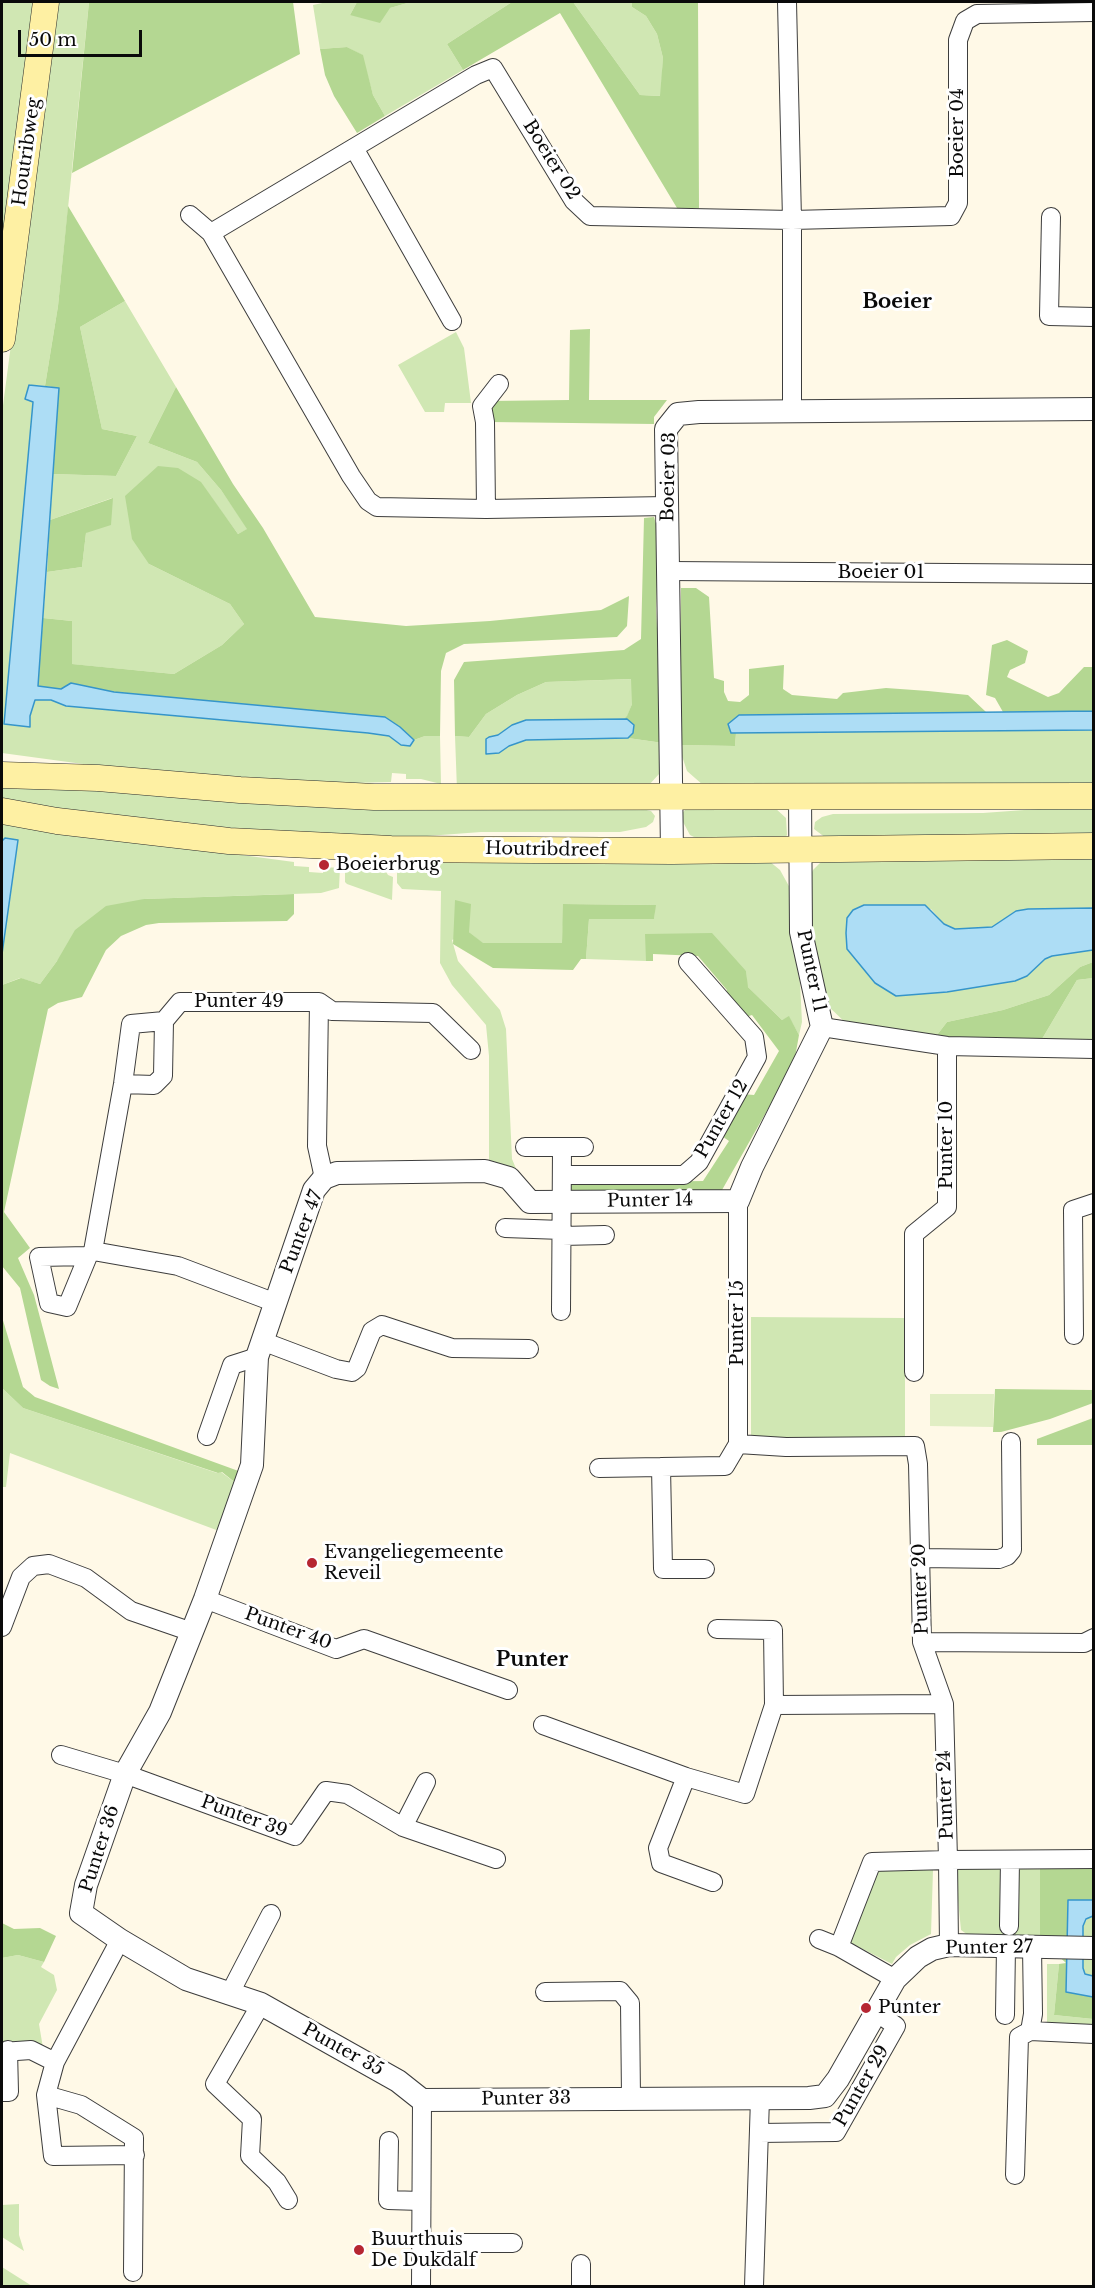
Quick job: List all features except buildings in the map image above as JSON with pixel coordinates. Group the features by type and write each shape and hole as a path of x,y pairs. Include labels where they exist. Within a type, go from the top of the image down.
{"main road":[{"name":"Houtribweg","path":"2,339 46,2"},
{"path":"2,759 79,770 98,778"},
{"path":"2,775 98,778 240,790 374,797 1094,796"},
{"name":"Houtribdreef","path":"2,812 57,821 230,841 391,849 672,851 1094,846"}],"street":[{"path":"787,2 792,220 792,411"},
{"name":"Boeier 04","path":"792,220 951,216 958,203 958,40 965,21 977,14 1094,12"},
{"name":"Boeier 02","path":"210,233 476,75 493,68 574,201 590,216 792,220"},
{"path":"354,148 452,321"},
{"path":"190,215 210,233 351,476 368,501 377,507 486,509 667,507"},
{"path":"1051,217 1049,316 1094,316"},
{"path":"486,509 485,422 482,406 499,384"},
{"name":"Boeier 03","path":"672,851 666,429 678,414 1094,409"},
{"name":"Boeier 01","path":"669,572 1094,574"},
{"name":"Punter 11","path":"738,1201 752,1167 822,1027 801,932 800,795"},
{"name":"Punter 12","path":"562,1175 684,1175 699,1162 757,1057 754,1037 688,962"},
{"name":"Punter 49","path":"164,1021 180,1002 319,1002 332,1011 433,1013 471,1050"},
{"path":"319,1002 316,1146 324,1178"},
{"path":"123,1084 154,1085 163,1076 164,1021 131,1024 123,1084 91,1254 178,1266 276,1303"},
{"path":"822,1027 946,1046 1094,1049"},
{"name":"Punter 10","path":"914,1372 914,1234 947,1207 946,1046"},
{"path":"525,1147 584,1147"},
{"path":"561,1311 562,1148"},
{"name":"Punter 47","path":"204,1599 252,1465 260,1349 314,1190 324,1178 337,1173 485,1171 509,1178 530,1202"},
{"name":"Punter 14","path":"530,1202 738,1201"},
{"name":"Punter 15","path":"738,1201 738,1444"},
{"path":"1074,1335 1073,1210 1094,1203"},
{"path":"505,1228 562,1233"},
{"name":"Punter 14","path":"562,1233 605,1235"},
{"path":"207,1436 231,1365 260,1349 352,1372 357,1368 372,1331 382,1325 452,1348 529,1349"},
{"path":"920,1558 999,1559 1007,1556 1012,1550 1011,1442"},
{"path":"599,1467 725,1466 738,1444"},
{"name":"Punter 20","path":"738,1444 786,1447 915,1446 918,1464 922,1642 944,1704"},
{"path":"661,1467 663,1569 705,1569"},
{"path":"2,1626 21,1577 33,1566 49,1564 86,1578 131,1611 192,1632"},
{"path":"125,1774 160,1712 204,1599"},
{"name":"Punter 40","path":"204,1599 336,1649 364,1639 508,1690"},
{"path":"543,1725 686,1777 745,1794 774,1705 773,1630 717,1629"},
{"path":"922,1642 1084,1643 1094,1638"},
{"path":"774,1705 944,1704"},
{"name":"Punter 24","path":"944,1704 948,1860 1094,1859"},
{"name":"Punter 39","path":"61,1755 125,1774 295,1836 326,1791 347,1794 403,1827 496,1859"},
{"name":"Punter 36","path":"125,1774 86,1885 81,1913 120,1940 186,1979 229,1995"},
{"path":"686,1777 658,1848 661,1863 712,1882"},
{"path":"403,1827 426,1782"},
{"path":"838,1947 872,1862 948,1860 949,1946"},
{"path":"1005,2015 1010,1860"},
{"path":"229,1995 271,1914"},
{"name":"Punter 27","path":"760,2098 825,2096 838,2079 896,1979 918,1957 932,1949 1007,1936 1032,1947 1092,1948"},
{"path":"819,1939 896,1979"},
{"path":"120,1940 55,2062 46,2095 53,2156 135,2155"},
{"path":"1030,2031 1033,2014 1032,1947"},
{"path":"545,1992 620,1991 630,2003 631,2098"},
{"name":"Punter 35","path":"229,1995 261,2004 398,2081 422,2100"},
{"path":"261,2004 215,2084 252,2119 250,2156 277,2182 288,2200"},
{"name":"Punter 29","path":"759,2133 836,2132 896,2026 876,2012"},
{"path":"1015,2175 1019,2037 1030,2031 1094,2034"},
{"path":"2,2092 9,2092 5,2051 31,2050 55,2062"},
{"path":"46,2095 81,2105 134,2138 133,2272"},
{"path":"754,2286 760,2098"},
{"name":"Punter 33","path":"422,2100 760,2098"},
{"path":"421,2286 422,2100"},
{"path":"389,2141 388,2200 421,2201"},
{"path":"420,2243 513,2243"},
{"path":"581,2286 582,2264"}],"green space":[{"path":"2,2 36,2 2,271"},
{"path":"56,2 89,2 58,306 45,386 29,385 25,399 33,401 30,716 35,700 38,699 51,700 66,706 368,733 389,736 401,745 410,746 414,740 425,736 440,736 441,784 421,779 406,779 406,774 392,773 391,782 309,784 142,772 2,753 2,413"},
{"path":"89,2 293,2 300,54 72,173"},
{"path":"327,2 357,2 350,15 411,2 512,2 447,44 463,70 385,116 373,95 362,55 347,47 320,49 313,5"},
{"path":"357,2 411,2 390,8 380,23 350,15"},
{"path":"512,2 573,2 640,95 660,96 663,58 657,34 646,16 632,7 632,2 698,2 699,208 677,208 560,13 463,70 447,44"},
{"path":"573,2 632,2 632,7 646,16 657,34 663,58 661,96 640,95"},
{"path":"347,47 363,55 373,95 385,116 357,133 334,96 325,75 320,49"},
{"path":"68,206 125,301 80,327 102,429 137,436 116,476 53,474 59,388 45,386 58,306"},
{"path":"125,301 176,387 148,443 197,462 221,490 248,529 238,534 200,482 149,564 230,604 244,624 222,645 174,674 71,664 72,621 43,618 47,572 82,567 86,533 112,498 50,520 53,474 116,476 137,436 102,429 80,327"},
{"path":"590,329 589,400 667,400 654,417 654,424 490,422 490,401 569,400 570,330"},
{"path":"456,332 464,348 471,403 445,403 444,412 425,412 398,365"},
{"path":"176,387 315,617 406,626 490,621 601,610 629,596 627,626 617,637 464,644 446,653 441,671 440,736 425,736 414,740 385,717 114,692 71,683 61,689 38,686 43,618 72,621 72,664 174,674 222,645 244,624 230,604 149,564 132,539 125,496 158,466 178,468 201,482 238,534 247,529 221,490 197,462 148,443"},
{"path":"113,498 111,525 86,533 82,567 47,572 50,520"},
{"path":"654,517 658,531 656,609 663,743 628,738 633,733 627,719 624,719 632,704 631,679 546,682 517,695 486,714 469,737 455,736 454,680 464,662 624,650 641,639 644,518"},
{"path":"681,588 696,588 709,597 714,678 724,681 724,692 728,701 740,702 749,695 749,669 784,665 783,689 792,695 837,699 843,693 886,688 928,691 968,695 986,712 739,715 731,733 736,733 735,746 681,745"},
{"path":"1007,640 1028,651 1025,663 1010,670 1007,677 1048,697 1059,693 1084,667 1093,667 1093,711 1003,712 995,698 986,695 992,645"},
{"path":"632,679 632,704 624,719 526,720 512,725 498,735 489,737 486,740 486,754 499,753 509,746 526,740 628,738 663,743 660,773 648,786 457,790 455,736 469,737 486,714 517,695 546,682"},
{"path":"1093,730 1093,786 703,785 687,771 681,753 681,745 735,746 736,733"},
{"path":"2,780 331,806 441,810 642,809 651,811 655,816 653,822 646,827 620,832 481,832 414,837 300,835 87,816 2,799"},
{"path":"1093,805 1093,836 826,838 814,829 815,822 833,814 983,813"},
{"path":"775,808 786,818 787,835 785,838 696,838 690,835 683,822 683,812 686,809"},
{"path":"2,824 223,849 234,854 294,862 294,866 309,867 309,872 323,873 324,867 340,868 339,888 321,893 144,899 57,961 40,984 20,978 2,985 3,931 18,841 5,838 2,841"},
{"path":"1093,854 1093,908 1028,909 1016,911 992,927 955,929 944,924 931,909 864,905 1027,976 1045,959 1052,956 1093,950 1093,962 1080,967 1049,995 1003,1010 947,1022 937,1035 848,1025 827,1005 810,931 809,879 813,870 821,862"},
{"path":"423,861 769,861 780,870 790,888 790,931 800,983 802,1022 799,1035 789,1017 782,1020 747,986 746,971 646,934 646,961 586,959 589,919 654,919 655,905 564,904 562,943 482,943 469,932 452,940 458,961 500,1010 506,1029 512,1159 523,1185 489,1164 489,1056 486,1025 452,985 440,963 441,891 402,889 397,883 397,866"},
{"path":"345,868 385,870 393,877 392,900 347,884"},
{"path":"294,894 294,914 287,921 159,923 146,925 121,936 106,950 82,997 58,1003 48,1009 4,1212 30,1248 18,1258 34,1295 59,1389 50,1386 41,1380 20,1288 2,1266 2,985 21,978 40,984 75,930 106,906 144,899"},
{"path":"455,900 471,904 469,932 483,943 562,943 563,904 656,905 654,919 589,919 586,959 581,959 573,970 493,968 453,944"},
{"path":"712,933 746,971 748,987 782,1020 789,1016 799,1035 794,1063 722,1190 569,1196 569,1183 703,1181 729,1141 719,1134 742,1094 754,1095 779,1051 752,1015 740,1019 722,998 727,990 698,956 653,954 653,961 646,961 645,934"},
{"path":"1093,962 1093,978 1077,980 1042,1039 980,1037 968,1041 937,1035 947,1022 1003,1010 1049,995 1080,967"},
{"path":"1093,978 1093,1040 1042,1039 1077,980"},
{"path":"2,1317 23,1387 35,1397 244,1473 237,1484 222,1472 218,1473 23,1408 2,1388"},
{"path":"751,1317 905,1318 905,1439 751,1440"},
{"path":"2,1388 23,1408 217,1473 221,1472 237,1484 219,1531 10,1453 6,1487 2,1487"},
{"path":"995,1389 1093,1390 1093,1403 1050,1419 993,1432"},
{"path":"930,1394 994,1394 993,1427 930,1426"},
{"path":"1093,1418 1093,1445 1037,1445 1037,1439"},
{"path":"1040,1868 1040,1939 972,1938 961,1930 955,1869"},
{"path":"1040,1868 1093,1868 1093,1900 1068,1900 1066,1992 1093,1997 1093,2019 1054,2015 1059,1964 1066,1963 1040,1939"},
{"path":"871,1870 933,1870 931,1934 910,1945 896,1957 892,1964 847,1941"},
{"path":"1089,1916 1093,1916 1093,1976 1085,1974 1083,1968 1083,1926"},
{"path":"2,1923 14,1929 40,1928 56,1936 44,1962 18,1955 2,1958"},
{"path":"18,1955 44,1962 41,1967 54,1975 57,1990 39,2024 43,2048 26,2043 2,2041 2,1958"},
{"path":"1047,1964 1059,1964 1054,2015 1093,2019 1093,2030 1047,2024"},
{"path":"19,2204 19,2235 24,2251 2,2237 2,2205"},
{"path":"2,2267 32,2286 2,2286"}],"water":[{"path":"29,385 59,388 38,686 61,689 71,683 114,692 385,717 414,740 410,746 401,745 389,736 368,733 66,706 51,700 35,700 30,716 30,727 4,724 33,402 25,399"},
{"path":"1094,711 1093,730 731,733 728,724 739,715"},
{"path":"627,719 634,725 633,733 628,738 526,740 509,746 499,753 486,754 486,739 526,720"},
{"path":"5,838 18,840 2,954 2,841"},
{"path":"864,905 925,905 944,924 955,929 992,927 1016,911 1028,909 1093,908 1093,950 1052,956 1045,959 1027,976 1015,981 947,992 896,996 875,983 847,949 847,918 853,910"},
{"path":"1068,1900 1093,1900 1093,1916 1086,1919 1083,1926 1083,1968 1085,1974 1093,1976 1093,1997 1066,1992"}],"place":[{"name":"Boeierbrug","path":"324,865"},
{"name":"Evangeliegemeente Reveil","path":"312,1563"},
{"name":"Punter","path":"866,2008"},
{"name":"Buurthuis De Dukdalf","path":"359,2250"}],"district":[{"name":"Boeier","path":"897,302"},
{"name":"Punter","path":"532,1660"}]}
